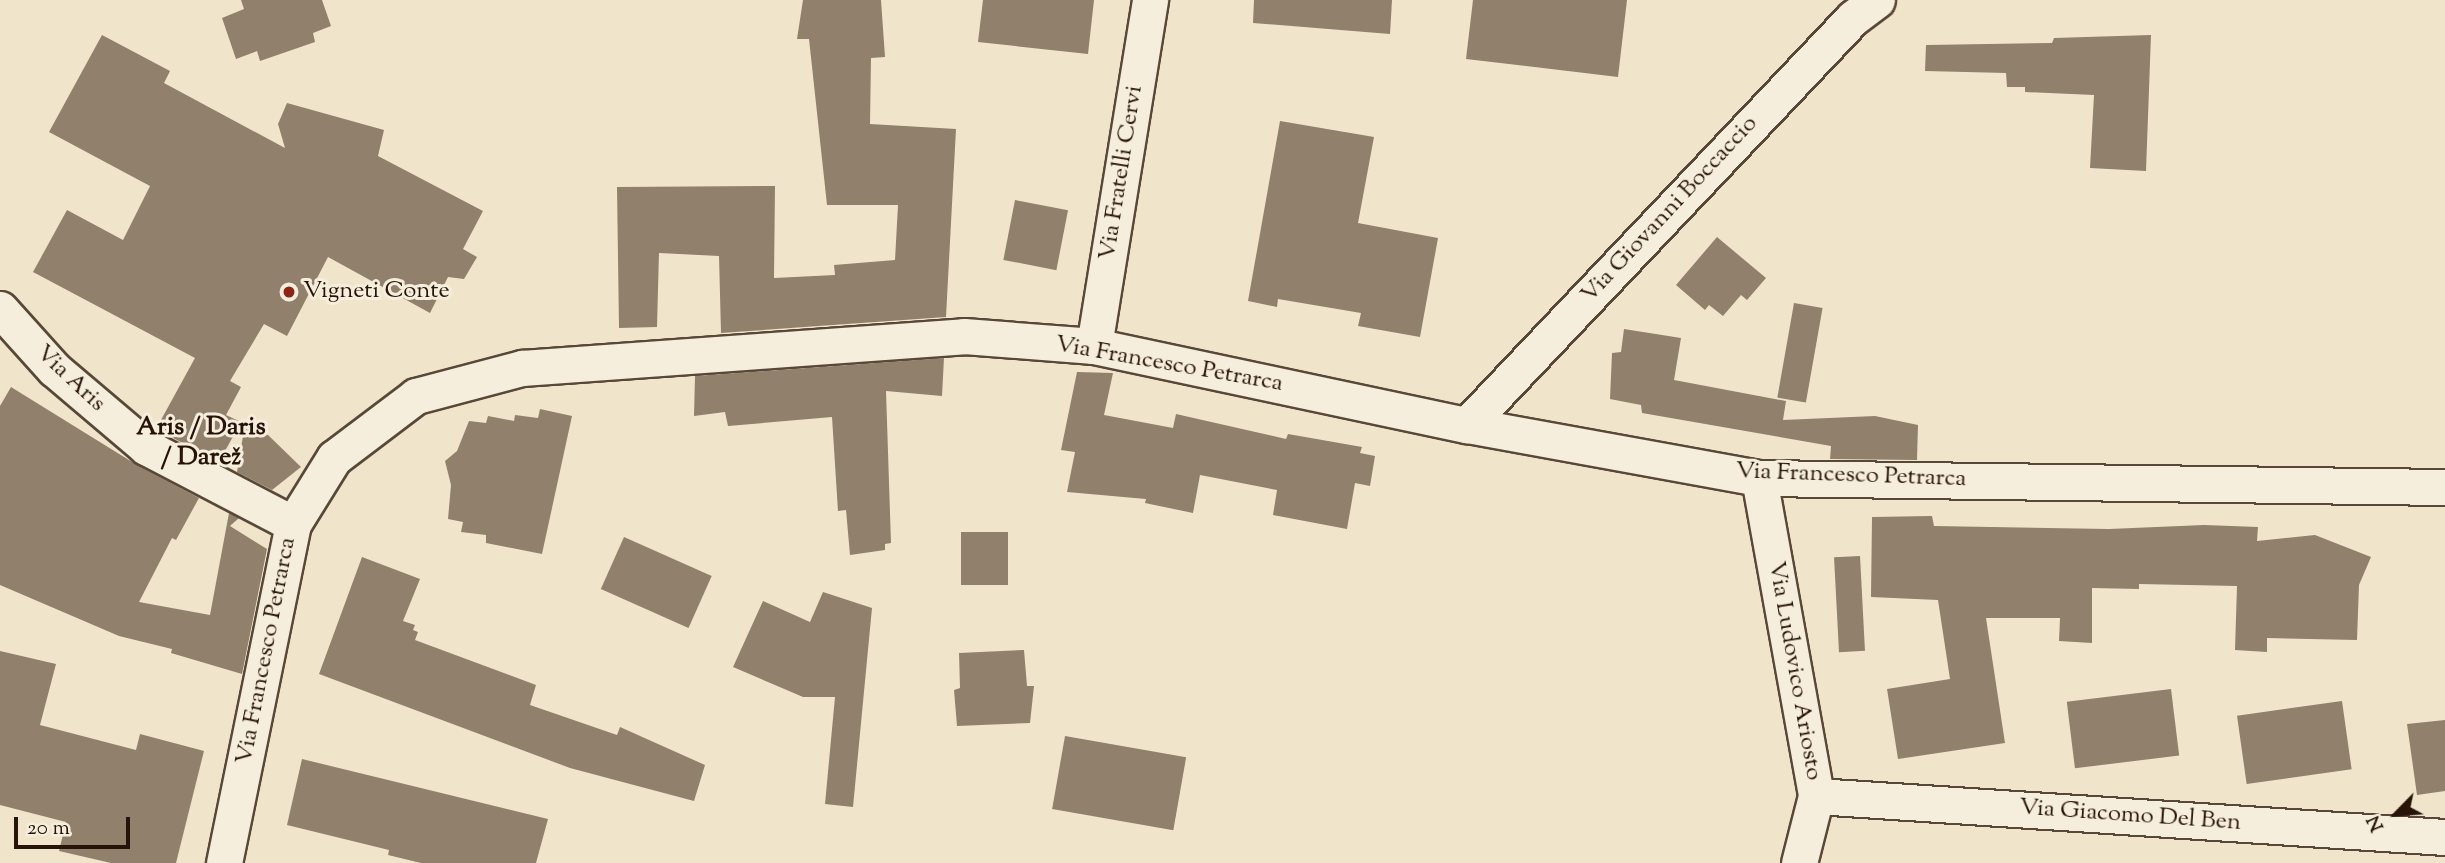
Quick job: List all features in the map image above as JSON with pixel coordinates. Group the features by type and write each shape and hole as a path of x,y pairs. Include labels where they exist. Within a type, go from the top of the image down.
{"street":[{"name":"Via Fratelli Cervi","path":"1094,346 1150,0"},
{"name":"Via Giovanni Boccaccio","path":"1467,425 1853,18 1877,0"},
{"name":"Via Aris","path":"0,309 54,369 146,447 293,524"},
{"name":"Via Francesco Petrarca","path":"224,863 293,524 334,458 416,396 522,368 964,335 1094,346 1467,425 1759,478 2445,487"},
{"name":"Via Ludovico Ariosto","path":"1759,478 1816,796 1800,863"},
{"name":"Via Giacomo Del Ben","path":"1816,796 2445,837"}],"building":[{"path":"241,0 322,0 331,26 313,33 315,42 260,61 257,51 236,59 222,18 244,9"},
{"path":"803,0 881,0 885,57 871,58 870,124 956,129 946,317 721,333 719,256 659,253 657,327 619,328 617,187 775,186 774,278 835,275 834,265 895,260 898,205 827,205 809,39 797,39"},
{"path":"983,0 1094,0 1088,54 978,42"},
{"path":"1254,0 1392,0 1390,34 1253,23"},
{"path":"1473,0 1627,0 1618,77 1466,59"},
{"path":"102,35 170,71 164,83 285,148 278,124 287,103 384,130 378,156 483,211 463,249 477,257 464,279 448,277 430,313 328,257 287,336 264,324 230,381 241,387 226,415 241,422 219,462 156,429 195,358 33,272 67,210 123,240 150,186 49,132"},
{"path":"2151,35 2146,171 2090,168 2094,95 2025,92 2025,87 2007,87 2006,73 1925,71 1926,45 2052,43 2054,38"},
{"path":"1280,121 1374,137 1358,223 1438,238 1420,337 1358,326 1361,313 1278,299 1277,307 1248,301"},
{"path":"1015,200 1068,210 1056,270 1003,260"},
{"path":"1717,237 1766,278 1747,300 1741,295 1723,316 1709,305 1705,310 1676,285"},
{"path":"1794,303 1823,308 1806,403 1777,398"},
{"path":"1624,329 1681,338 1674,380 1786,401 1783,420 1875,416 1918,425 1917,460 1830,459 1831,446 1642,413 1641,405 1610,399 1612,353 1621,352"},
{"path":"944,358 942,396 886,391 891,543 885,544 885,550 850,555 846,510 838,511 832,417 728,426 725,412 694,416 695,376"},
{"path":"1077,372 1113,373 1104,415 1173,428 1176,414 1286,439 1288,434 1362,447 1360,453 1375,456 1370,486 1355,483 1347,529 1273,515 1277,490 1200,475 1193,513 1145,503 1146,499 1067,492 1075,452 1061,450"},
{"path":"11,387 137,465 199,498 176,540 172,538 139,602 210,615 229,513 239,518 230,526 267,549 242,674 171,653 172,649 119,636 0,585 0,406"},
{"path":"540,409 572,416 542,554 486,543 486,535 461,532 463,522 448,519 451,485 445,461 457,451 469,421 486,423 488,416 514,421 515,415 538,418"},
{"path":"245,424 268,435 301,467 272,490 237,472"},
{"path":"1932,516 1934,526 2109,529 2204,525 2258,527 2257,541 2315,535 2371,557 2359,585 2357,640 2267,638 2267,652 2235,650 2237,586 2139,584 2139,589 2092,588 2092,643 2059,641 2060,618 1986,618 2005,743 1898,759 1887,689 1950,679 1938,600 1871,597 1872,517"},
{"path":"961,532 1008,532 1008,585 961,585"},
{"path":"624,537 712,576 689,628 601,589"},
{"path":"1860,556 1865,651 1839,652 1834,557"},
{"path":"362,557 420,579 403,621 415,625 413,630 418,632 415,640 536,685 530,705 617,735 620,727 705,765 694,801 570,768 319,674"},
{"path":"823,592 872,608 853,807 825,804 835,697 803,697 733,667 763,601 810,622"},
{"path":"1024,650 1027,686 1034,686 1030,723 957,726 954,690 960,688 959,653"},
{"path":"0,651 56,664 40,725 136,750 140,734 204,751 176,863 111,863 59,851 66,822 0,805"},
{"path":"2171,689 2179,756 2075,768 2067,702"},
{"path":"2342,701 2352,769 2247,784 2237,716"},
{"path":"2445,720 2445,791 2417,795 2407,724"},
{"path":"1065,736 1186,757 1173,830 1052,809"},
{"path":"302,759 548,819 536,863 421,863 388,855 389,850 287,825"}],"place":[{"name":"Vigneti Conte","path":"289,292"}],"district":[{"name":"Aris / Daris / Darež","path":"201,443"}]}
